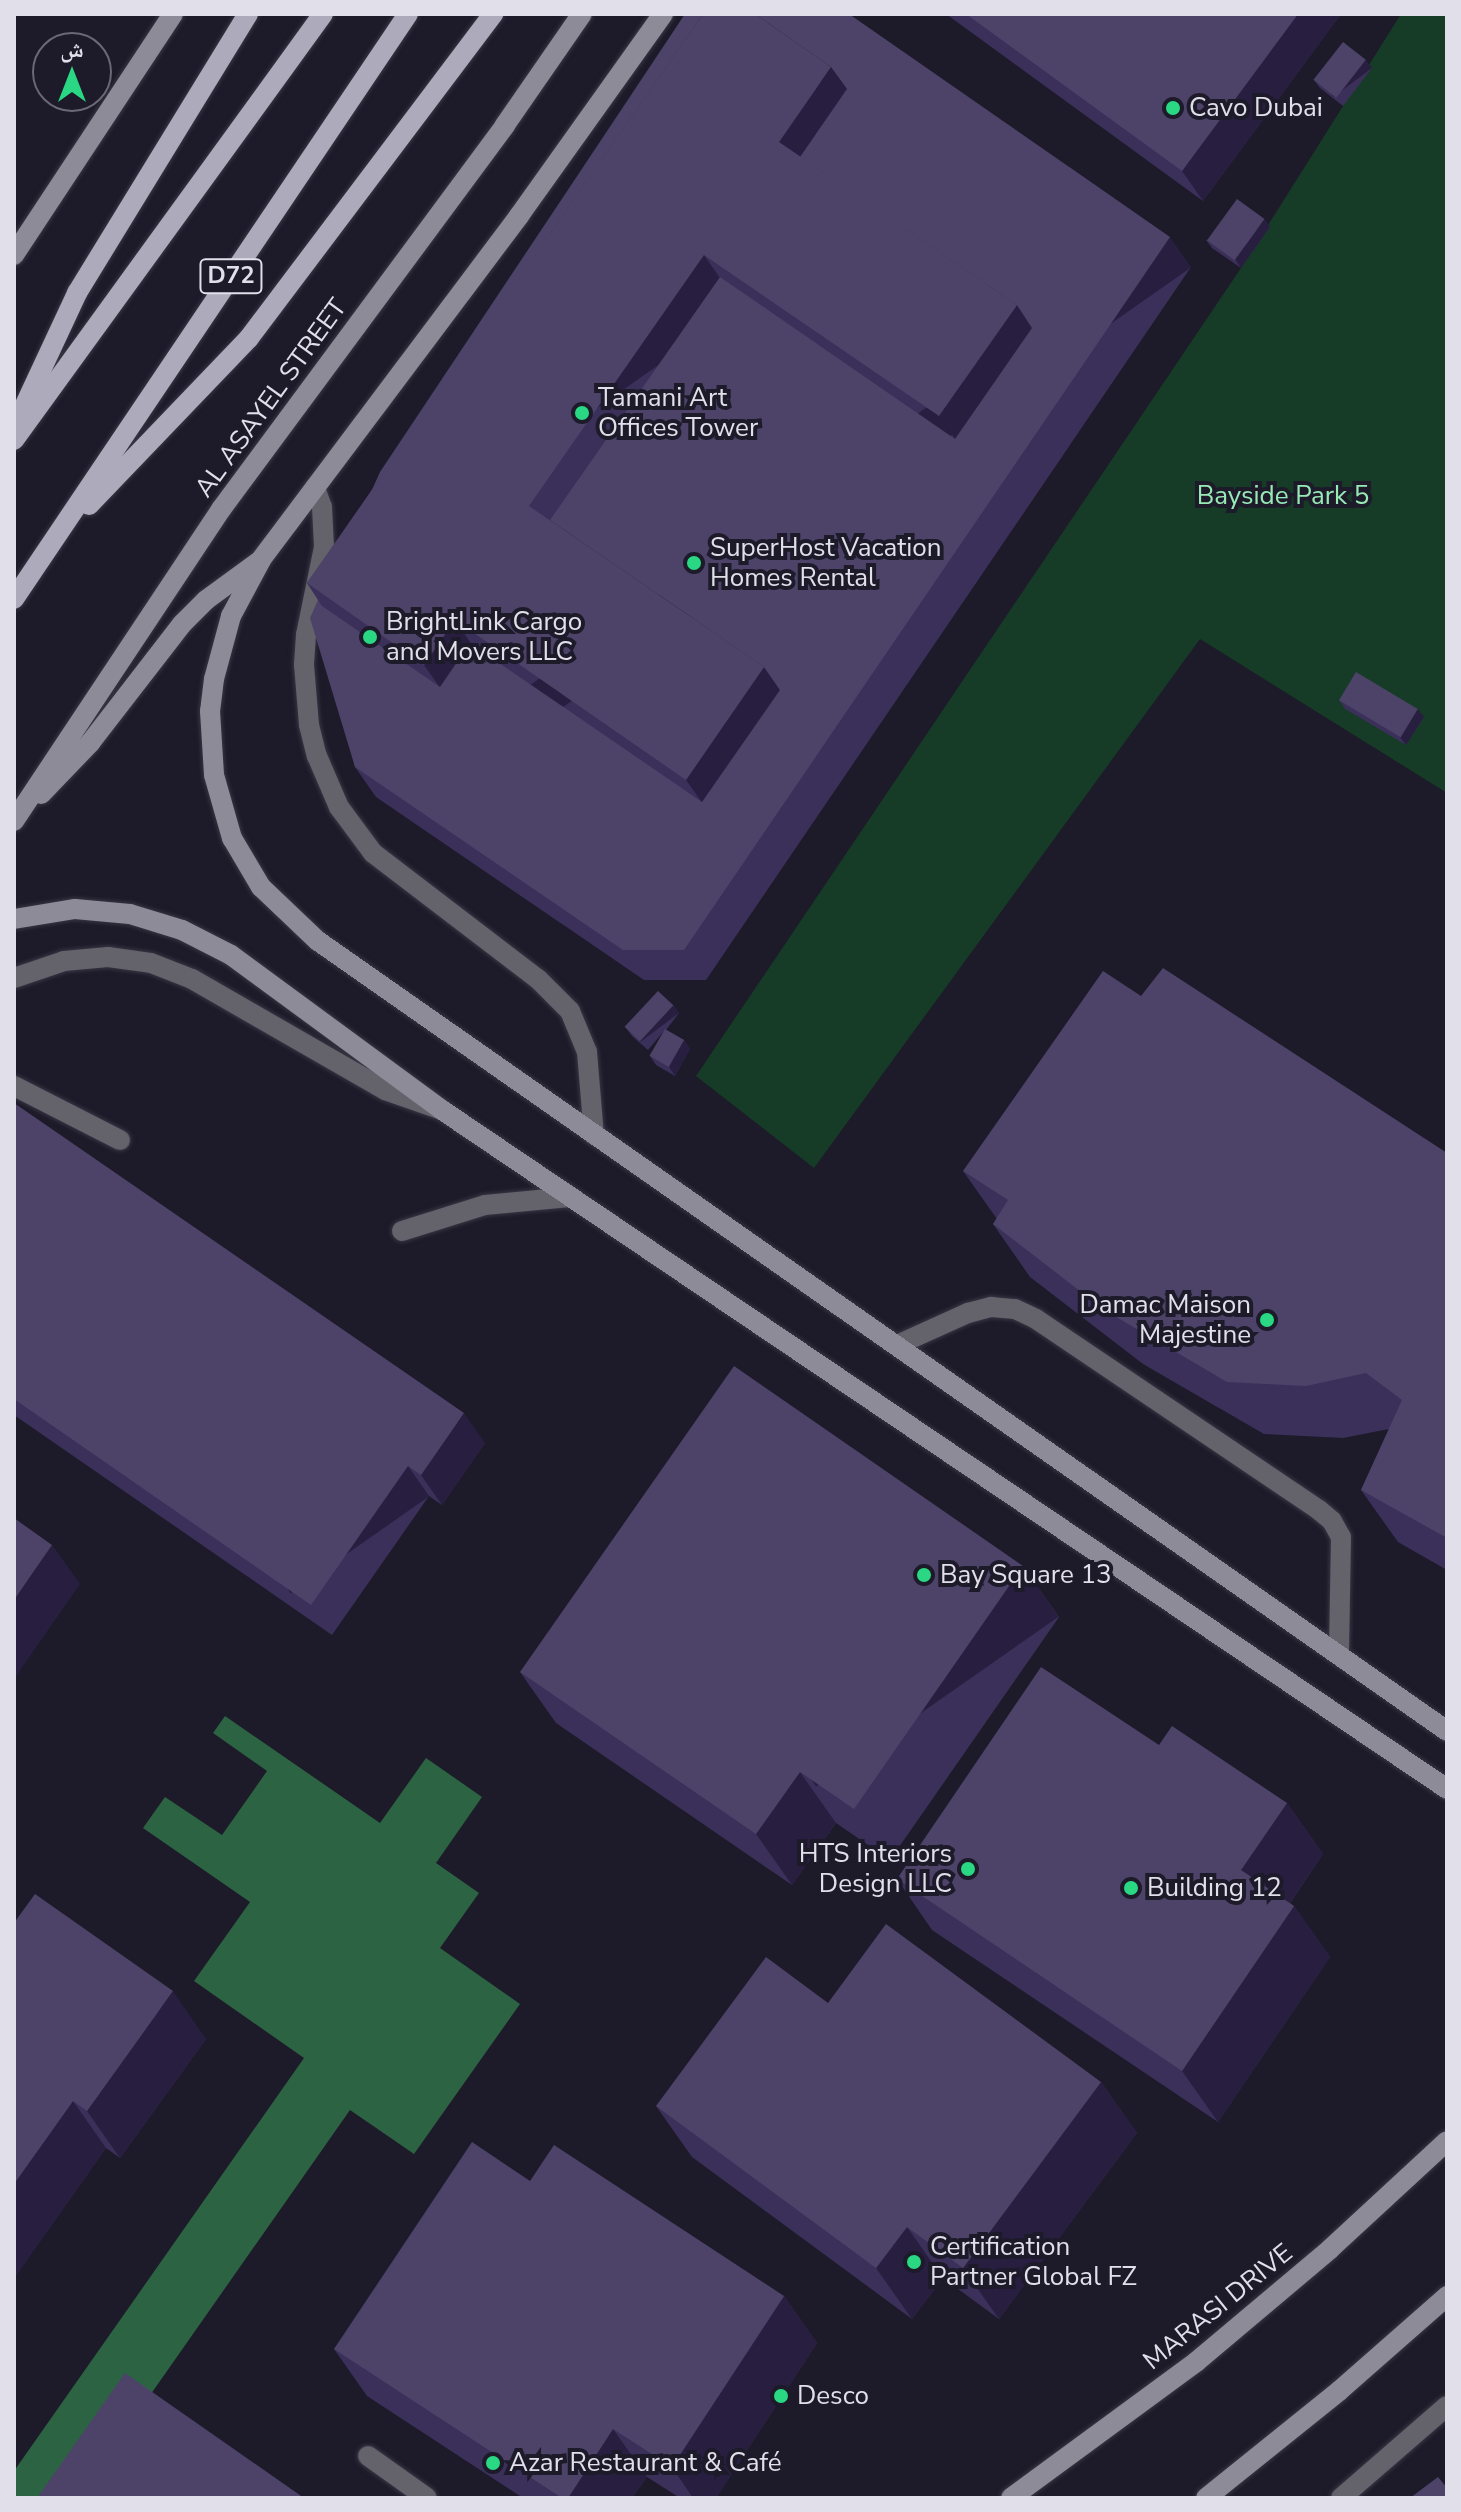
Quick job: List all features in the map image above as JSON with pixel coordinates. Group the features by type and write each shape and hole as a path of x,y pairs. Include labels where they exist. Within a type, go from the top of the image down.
{"main road":[{"path":"14,428 77,293 248,14"},
{"path":"14,440 323,14"},
{"name":"D72","path":"14,599 408,14"},
{"path":"55,539 249,338 493,14"}],"street":[{"path":"14,255 173,14"},
{"name":"AL ASAYEL STREET","path":"18,815 222,508 505,125 582,14"},
{"path":"663,14 519,216 261,560 231,616 214,679 210,711 211,743 221,807 248,867 279,907 318,941 1447,1731"},
{"path":"18,815 90,743 182,624 206,600 261,560"},
{"path":"14,919 75,909 130,914 182,930 231,955 442,1110 1447,1789"},
{"name":"MARASI DRIVE","path":"1011,2498 1196,2362 1330,2249 1447,2141"},
{"path":"1206,2498 1339,2391 1447,2296"}],"lane":[{"path":"315,488 323,517 324,547 306,635 304,665 309,725 317,756 339,807 373,853 538,979 570,1011 587,1052 594,1135"},
{"path":"14,978 64,961 108,957 151,963 192,979 385,1090 442,1110"},
{"path":"14,1086 120,1140"},
{"path":"402,1231 485,1205 570,1197"},
{"path":"897,1345 968,1313 991,1307 1015,1309 1036,1319 1319,1510 1332,1521 1341,1537 1339,1654"},
{"path":"1341,2498 1447,2406"},
{"path":"368,2456 427,2498"}],"green space":[{"name":"Bayside Park 5","path":"1401,14 1447,14 1447,793 1200,639 814,1168 696,1076 1241,268"}],"shaded area":[{"path":"225,1716 380,1823 426,1758 482,1797 436,1863 479,1893 440,1948 520,2004 414,2154 350,2110 78,2498 14,2498 14,2471 304,2058 194,1981 250,1902 143,1828 165,1797 222,1835 267,1771 213,1733"}],"building":[{"path":"685,14 703,14 371,492 380,472"},
{"name":"Tamani Art Offices Tower","path":"703,14 755,14 831,67 779,142 1017,305 939,416 704,255 529,506 764,667 686,780 455,620 424,665 307,583"},
{"path":"755,14 849,14 1170,237 684,950 623,950 355,767 310,618 318,600 322,606 440,687 470,643 702,802 780,690 764,667 550,520 720,277 955,439 1032,328 1017,305 800,157 847,89 831,67"},
{"name":"Cavo Dubai","path":"966,14 1298,14 1182,171"},
{"path":"1343,42 1366,60 1336,98 1313,80"},
{"path":"1237,199 1265,219 1235,260 1207,240"},
{"path":"1356,672 1418,709 1401,737 1339,700"},
{"name":"Damac Maison Majestine","path":"1163,968 1447,1153 1447,1538 1361,1490 1402,1400 1366,1373 1306,1386 1227,1382 1106,1311 993,1224 1008,1200 963,1171 1103,971 1141,996"},
{"path":"658,991 673,1005 640,1041 625,1027"},
{"path":"665,1029 684,1040 669,1067 650,1056"},
{"path":"14,1103 464,1413 421,1475 408,1466 311,1605 14,1399"},
{"path":"734,1366 1023,1566 854,1809 800,1772 756,1834 520,1672"},
{"path":"14,1518 52,1545 14,1600"},
{"name":"Building 12","path":"1041,1667 1159,1745 1172,1726 1287,1803 1241,1870 1294,1906 1182,2071 897,1879"},
{"path":"35,1894 173,1991 87,2111 73,2101 14,2184 14,1923"},
{"path":"886,1924 1101,2082 963,2268 907,2227 876,2268 656,2106 766,1957 828,2003"},
{"path":"472,2142 530,2181 554,2145 784,2296 672,2467 613,2429 568,2498 562,2498 334,2349"},
{"path":"125,2373 304,2498 37,2498"},
{"path":"1438,2477 1447,2488 1447,2498 1410,2498"}],"place":[{"name":"Cavo Dubai","path":"1173,108"},
{"name":"Tamani Art Offices Tower","path":"582,413"},
{"name":"SuperHost Vacation Homes Rental","path":"694,563"},
{"name":"BrightLink Cargo and Movers LLC","path":"370,637"},
{"name":"Damac Maison Majestine","path":"1267,1320"},
{"name":"Bay Square 13","path":"924,1575"},
{"name":"HTS Interiors Design LLC","path":"968,1869"},
{"name":"Building 12","path":"1131,1888"},
{"name":"Certification Partner Global FZ","path":"914,2262"},
{"name":"Desco","path":"781,2396"},
{"name":"Azar Restaurant & Café","path":"493,2463"}]}
